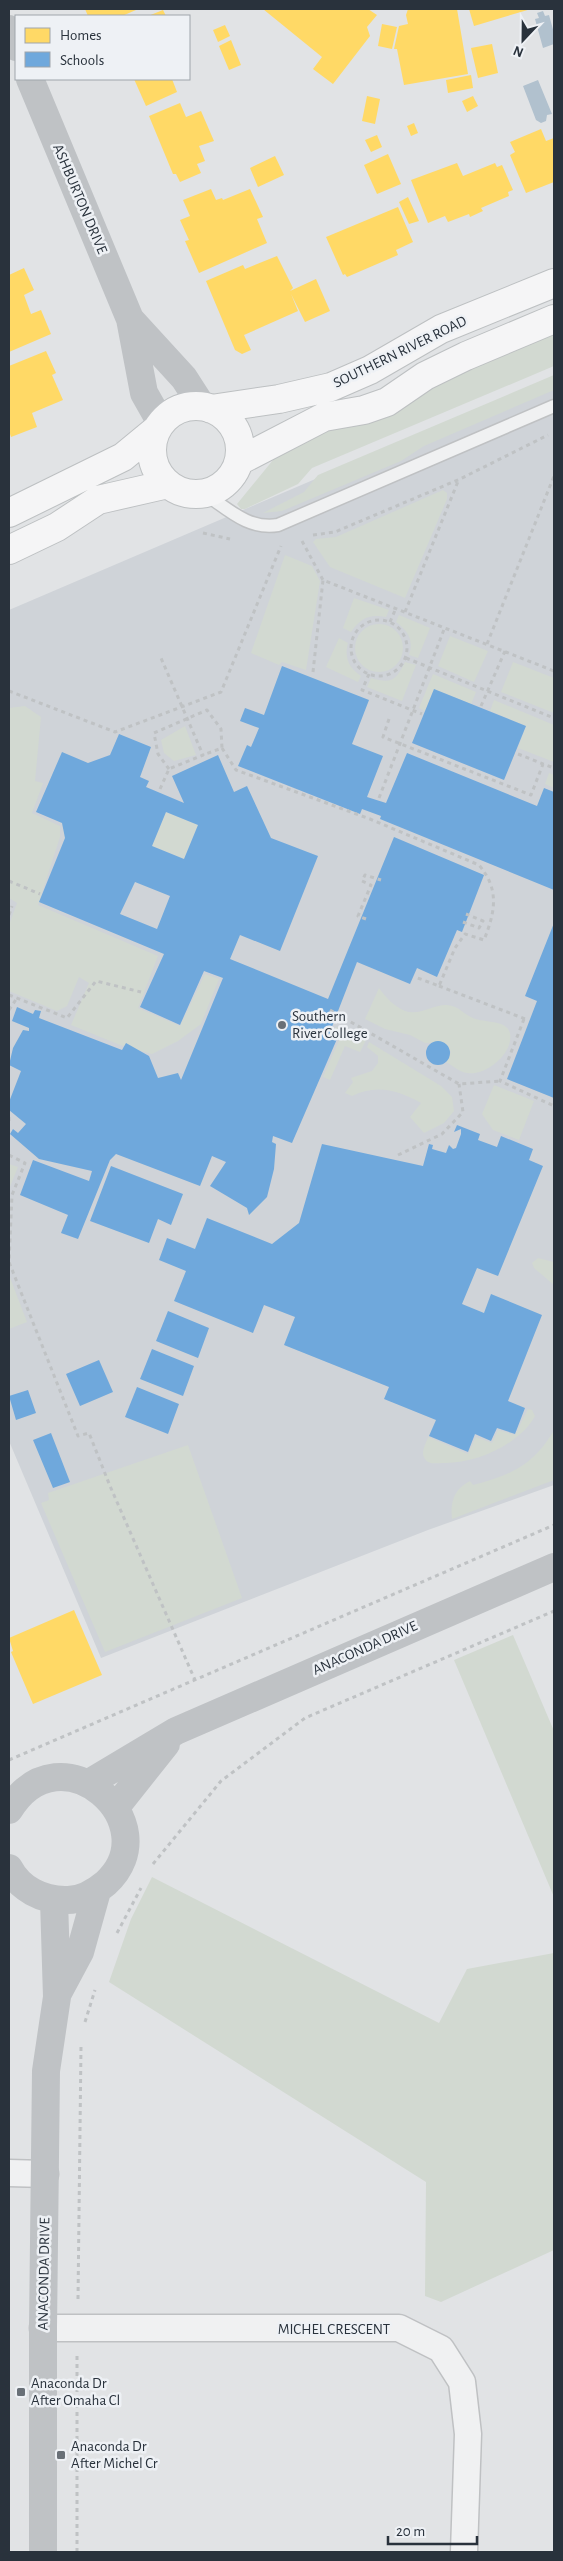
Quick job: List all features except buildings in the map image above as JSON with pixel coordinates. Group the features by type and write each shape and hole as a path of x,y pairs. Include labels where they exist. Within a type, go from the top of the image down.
{"main road":[{"name":"ASHBURTON DRIVE","path":"30,80 130,319 144,393 159,426"},
{"name":"SOUTHERN RIVER ROAD","path":"206,407 279,399 332,387 370,370 441,329 554,283"},
{"name":"ASHBURTON DRIVE","path":"130,319 184,378 206,407"},
{"name":"SOUTHERN RIVER ROAD","path":"238,461 324,417 364,410 387,402 425,376 466,356 554,319"},
{"path":"9,513 123,457 159,426 179,409 206,407 222,415 232,424 238,436 240,448 234,473 226,482 204,493 191,494 168,484 154,464 152,452 159,426"},
{"path":"9,550 57,527 98,500 168,484"},
{"name":"ANACONDA DRIVE","path":"89,1783 176,1731 554,1567"},
{"name":"ANACONDA DRIVE","path":"116,1807 176,1731"},
{"name":"ANACONDA DRIVE","path":"9,1810 16,1798 31,1785 50,1778 70,1777 89,1783 104,1793 116,1807 123,1824 125,1843 120,1862 111,1878 97,1891 76,1899 54,1900 36,1894 21,1884 9,1870"},
{"name":"ANACONDA DRIVE","path":"57,1997 80,1952 97,1891"},
{"name":"ANACONDA DRIVE","path":"44,2552 43,2328 46,2071 57,1997 54,1900"}],"street":[{"path":"9,2173 45,2174"},
{"name":"MICHEL CRESCENT","path":"43,2328 398,2328 441,2349 462,2382 468,2434 464,2552"}],"lane":[{"path":"204,493 247,522 267,527 278,525 554,406"}],"path":[{"path":"312,672 323,580 302,541 311,536 335,532 460,479 554,431"},
{"path":"487,644 554,476"},
{"path":"405,612 460,479"},
{"path":"9,691 116,732 221,692 281,545"},
{"path":"323,580 554,671"},
{"path":"390,622 396,608"},
{"path":"373,620 390,622 403,633 408,649 406,658 394,672 386,675 368,674 361,669 352,654 353,637 358,629 373,620"},
{"path":"379,798 445,627"},
{"path":"482,706 505,651"},
{"path":"161,658 203,755"},
{"path":"406,658 554,718"},
{"path":"368,674 362,690 422,714"},
{"path":"169,769 158,754 154,734 207,710 221,729 222,748 236,770 370,819 479,865 490,878 493,894 493,917 484,940 465,934 455,948 439,986"},
{"path":"389,719 382,737 531,795 543,764"},
{"path":"160,789 169,769 222,748"},
{"path":"518,754 554,768"},
{"path":"366,919 358,916 371,884 362,881 366,875 381,880"},
{"path":"9,881 40,894"},
{"path":"9,915 12,906"},
{"path":"463,922 479,928 483,921 466,914"},
{"path":"415,977 526,1019 500,1081"},
{"path":"9,995 67,1018 96,981 141,992"},
{"path":"9,1010 17,998"},
{"path":"330,1010 459,1084 500,1081 554,1106"},
{"path":"398,1155 442,1134 463,1112 459,1084"},
{"path":"9,1117 9,1123"},
{"path":"9,1155 25,1163 12,1195 9,1262 78,1436 89,1433 195,1680"},
{"path":"9,1760 412,1589 554,1525"},
{"path":"150,1870 154,1862 221,1781 305,1718 554,1611"},
{"path":"115,1938 145,1879"},
{"path":"84,2024 95,1988"},
{"path":"77,2552 82,2043"}],"shaded area":[{"path":"554,329 554,366 312,468 298,484 245,509 241,509 237,504 282,449"},
{"path":"554,375 554,390 424,446 401,461 282,511 263,513 304,492 318,475"},
{"name":"Southern River College","path":"554,377 554,1485 428,1530 101,1658 9,1441 9,610"},
{"path":"443,490 447,493 447,499 405,598 330,567 313,542 316,539 336,537"},
{"path":"285,555 312,566 320,581 306,670 282,662 279,665 251,653"},
{"path":"354,598 389,610 386,617 375,616 366,618 358,623 351,632 343,628"},
{"path":"399,615 430,628 418,658 409,655 411,645 409,636 396,622"},
{"path":"374,624 384,624 396,631 403,643 403,653 396,665 384,672 374,672 366,668 359,661 355,653 355,643 359,635 366,628"},
{"path":"450,636 488,651 474,682 438,666"},
{"path":"339,638 348,643 348,662 353,670 361,676 358,682 326,667"},
{"path":"405,662 416,665 402,701 367,687 371,678 388,681 396,677"},
{"path":"513,662 554,678 554,713 501,692"},
{"path":"433,674 476,692 471,704 434,689 425,711 419,708"},
{"path":"494,700 554,725 554,762 518,748 526,726 490,711"},
{"path":"25,706 41,717 35,781 43,783 32,813 60,826 60,837 38,905 158,956 138,1008 180,1026 205,974 219,979 201,1024 178,1041 152,1054 120,1045 71,1025 89,983 79,977 67,1006 57,1011 9,991 9,925 17,903 9,898 9,708"},
{"path":"185,726 196,755 174,761 164,753 161,740"},
{"path":"549,773 554,775 554,788 545,784"},
{"path":"166,812 198,825 184,859 152,846"},
{"path":"379,988 390,1001 405,1011 415,1012 441,1005 450,1005 478,1020 503,1025 510,1034 508,1047 500,1059 487,1069 474,1073 462,1071 446,1062 451,1052 444,1042 425,1043 410,1035 385,1029 365,1019"},
{"path":"336,1027 366,1040 360,1052 345,1046 330,1080 323,1077 340,1038 332,1034"},
{"path":"369,1042 441,1086 452,1097 454,1111 444,1123 424,1133 410,1117 421,1103 396,1092 370,1090 352,1096 345,1093 353,1082 351,1078 372,1071 378,1063 378,1056 367,1047"},
{"path":"494,1085 534,1101 519,1140 493,1130 482,1114"},
{"path":"9,1164 18,1167 9,1189"},
{"path":"538,1258 554,1262 554,1285 534,1268 532,1263"},
{"path":"9,1275 27,1322 9,1329"},
{"path":"528,1409 532,1410 535,1416 528,1426 518,1436 495,1451 469,1460 455,1462 431,1463 424,1457 423,1451 428,1437 468,1454 476,1437 492,1443 498,1430 515,1435"},
{"path":"554,1430 554,1480 452,1519 454,1497 460,1488 470,1481 473,1485 499,1477 520,1467 538,1452"},
{"path":"188,1445 242,1598 105,1652 41,1503 49,1500 48,1493"},
{"path":"513,1635 554,1731 554,1897 454,1660"},
{"path":"152,1877 439,2023 467,1969 554,1953 554,2250 441,2302 425,2296 426,2182 109,1982 131,1919"}],"water":[{"path":"543,11 545,16 549,15 554,33 554,44 543,48 535,19 539,18 537,13"},
{"path":"538,80 552,114 547,115 546,121 541,123 536,120 523,86"}],"place":[{"name":"Southern River College","path":"282,1025"},
{"name":"Anaconda Dr After Omaha Cl","path":"21,2392"},
{"name":"Anaconda Dr After Michel Cr","path":"61,2455"}]}
